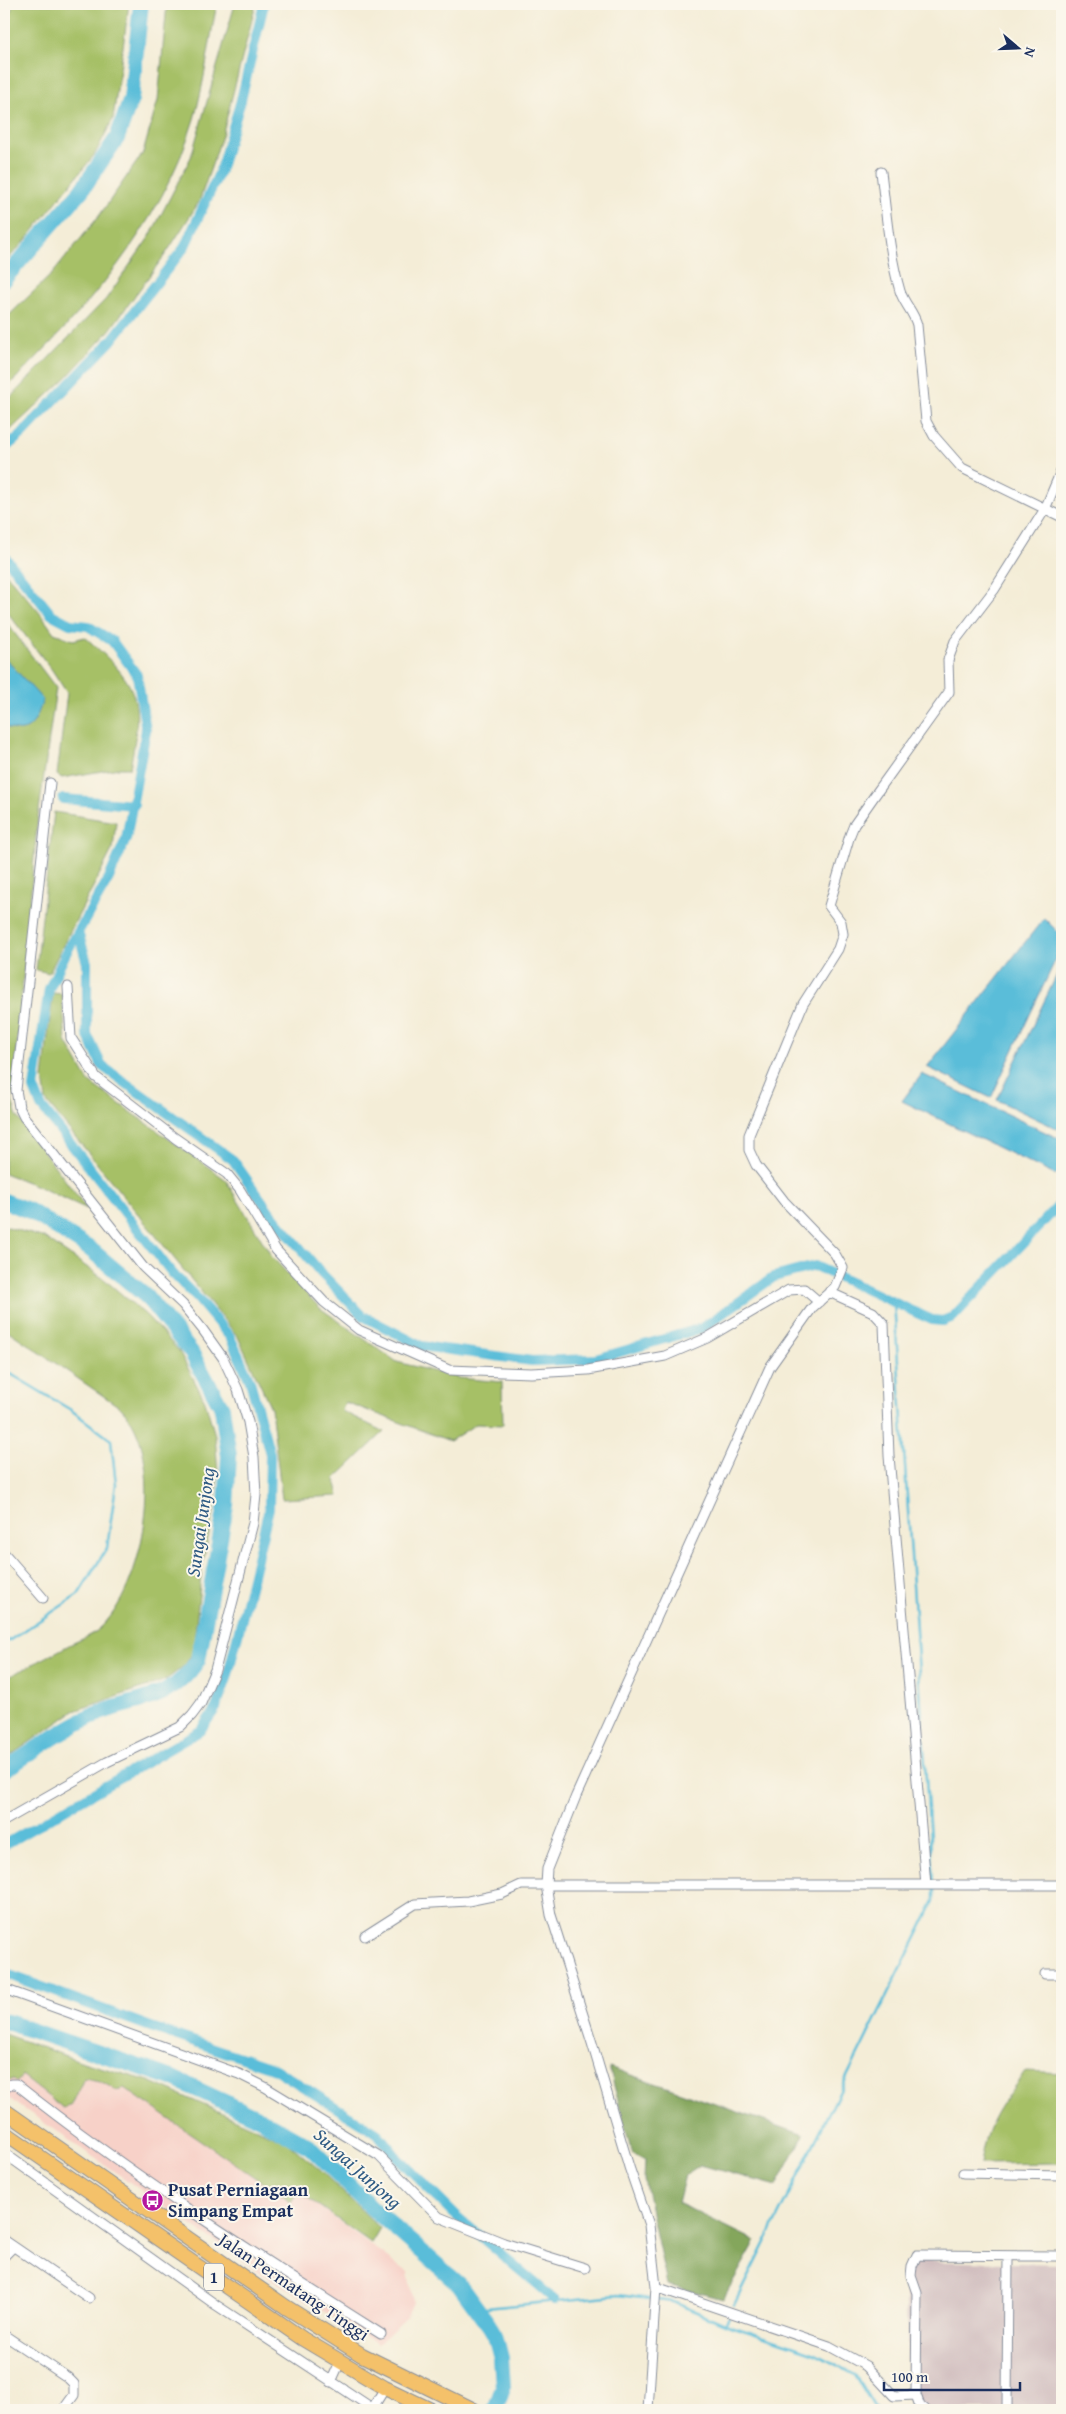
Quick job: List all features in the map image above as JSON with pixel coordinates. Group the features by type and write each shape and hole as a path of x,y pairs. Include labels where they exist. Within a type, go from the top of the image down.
{"highway":[{"name":"Jalan Permatang Tinggi","path":"4,2110 286,2308 362,2355 451,2401 474,2410"},
{"name":"Jalan Permatang Tinggi","path":"6,2137 303,2339 385,2388 431,2410"}],"street":[{"path":"881,172 895,269 901,294 915,315 917,325 926,421 934,436 962,468 1062,517"},
{"path":"648,2410 656,2291 649,2225 550,1916 546,1885 547,1869 576,1796 725,1462 770,1367 819,1302 832,1290 844,1268 835,1254 784,1201 756,1165 749,1150 749,1135 803,1004 838,949 843,934 841,922 829,906 854,825 950,692 948,660 955,642 994,590 1045,509 1062,469"},
{"path":"4,1821 107,1762 180,1726 192,1715 208,1690 215,1670 253,1523 256,1495 254,1457 248,1422 238,1390 223,1358 183,1305 144,1267 24,1117 19,1108 16,1090 50,784"},
{"path":"68,987 72,1038 96,1077 175,1138 227,1174 240,1190 276,1250 324,1302 359,1330 440,1367 449,1370 503,1372 588,1370 665,1356 707,1338 789,1290 804,1289 819,1302"},
{"path":"832,1290 873,1312 884,1324 889,1456 927,1885"},
{"path":"4,1553 43,1598"},
{"path":"365,1936 416,1904 468,1901 502,1894 521,1885 1062,1886"},
{"path":"1045,1974 1062,1974"},
{"path":"4,1990 239,2074 265,2087 379,2156 439,2217 504,2243 585,2268"},
{"path":"4,2089 11,2084 16,2084 68,2125 181,2204 264,2260 381,2334"},
{"path":"4,2153 216,2305 374,2409 385,2388"},
{"path":"963,2173 1062,2175"},
{"path":"4,2240 89,2298"},
{"path":"4,2256 13,2246"},
{"path":"924,2410 920,2406 916,2395 916,2293 911,2276 912,2266 917,2255 1062,2256"},
{"path":"1007,2410 1008,2256"},
{"path":"656,2291 829,2346 866,2366 894,2396 916,2395"},
{"path":"4,2335 53,2367 74,2384 74,2395 63,2410"},
{"path":"331,2382 340,2362"}],"shaded area":[{"path":"22,2076 72,2104 84,2078 100,2081 116,2090 124,2088 291,2202 298,2191 408,2273 413,2302 406,2318 378,2344 256,2270 4,2095 4,2083"},
{"path":"910,2261 1062,2264 1062,2410 915,2410 908,2389 906,2294"}],"green space":[{"path":"13,4 129,4 113,119 95,154 25,241 4,263 4,37"},
{"path":"167,4 217,4 198,105 180,159 162,197 116,266 62,330 4,390 4,320 53,273 99,216 143,153 158,100"},
{"path":"235,4 256,4 222,136 199,202 167,252 109,331 66,378 4,436 4,404 106,299 150,236 191,157"},
{"path":"4,571 39,612 54,633 73,640 85,637 103,653 127,681 133,694 136,708 134,744 130,768 119,768 62,778 57,775 67,693 52,670 4,608"},
{"path":"4,619 56,688 37,825 12,1101 17,1116 87,1209 4,1173"},
{"path":"54,812 116,822 113,848 49,973 36,970"},
{"path":"53,993 62,994 66,1041 89,1082 225,1179 272,1257 320,1308 397,1362 459,1378 502,1382 503,1425 476,1424 450,1441 345,1402 342,1411 384,1432 335,1479 339,1496 282,1499 271,1408 238,1337 46,1101 43,1078"},
{"path":"4,1226 45,1238 104,1279 147,1316 179,1351 205,1401 215,1435 218,1472 214,1510 202,1567 193,1652 185,1665 166,1680 74,1711 4,1760 4,1679 92,1634 98,1630 114,1611 128,1585 138,1554 145,1521 147,1488 144,1456 135,1429 121,1408 4,1328"},
{"path":"4,2034 86,2063 149,2081 286,2141 320,2170 380,2228 371,2243 298,2191 291,2202 124,2088 116,2090 100,2081 84,2078 72,2105 63,2108 22,2076 17,2082 14,2079 4,2083"},
{"path":"609,2067 804,2135 777,2186 700,2165 685,2175 678,2203 756,2241 723,2299 667,2285 644,2180 645,2160 632,2153"},
{"path":"1026,2071 1062,2073 1062,2163 980,2164 986,2136 991,2124 1002,2104"}],"water":[{"path":"4,657 43,700 32,725 22,730 6,727"},
{"path":"1044,918 1062,936 1062,946 991,1098 927,1067"},
{"path":"1062,964 1062,1131 997,1100"},
{"path":"922,1074 1062,1140 1062,1169 1055,1175 902,1101"}],"waterway":[{"name":"Sungai Junjong","path":"4,279 81,191 117,138 131,99 141,4"},
{"path":"4,449 22,434 111,341 184,248 220,171 241,100 264,4"},
{"path":"4,556 51,614 70,624 88,626 112,641 137,675 146,730 126,839 109,878 65,955 49,989 34,1088 41,1106 172,1273 198,1299 230,1337 250,1381 270,1454 269,1508 227,1678 216,1708 200,1731 4,1845"},
{"path":"63,799 134,805"},
{"path":"78,932 87,963 87,1034 102,1066 233,1160 269,1211 321,1273 363,1316 421,1346 532,1361 596,1359 702,1328 774,1277 815,1266 932,1320 943,1321 953,1317 1062,1202"},
{"name":"Sungai Junjong","path":"4,1201 30,1211 90,1249 146,1296 191,1352 222,1408 229,1456 226,1505 198,1660 186,1675 161,1694 102,1712 86,1719 54,1737 4,1770"},
{"path":"894,1302 933,1883"},
{"path":"4,1370 71,1410 111,1440 116,1484 107,1548 78,1595 4,1644"},
{"path":"734,2305 934,1901 934,1888"},
{"path":"4,1973 148,2026 275,2069 378,2134 395,2155 454,2214 555,2300"},
{"name":"Sungai Junjong","path":"4,2021 172,2078 255,2116 310,2147 373,2209 459,2284 489,2325 495,2335 501,2358 503,2387 495,2410"},
{"path":"476,2309 618,2295 673,2302 725,2324 816,2354 855,2375 876,2410"},
{"path":"725,2324 729,2317"}],"place":[{"name":"Pusat Perniagaan Simpang Empat","path":"152,2200"}]}
